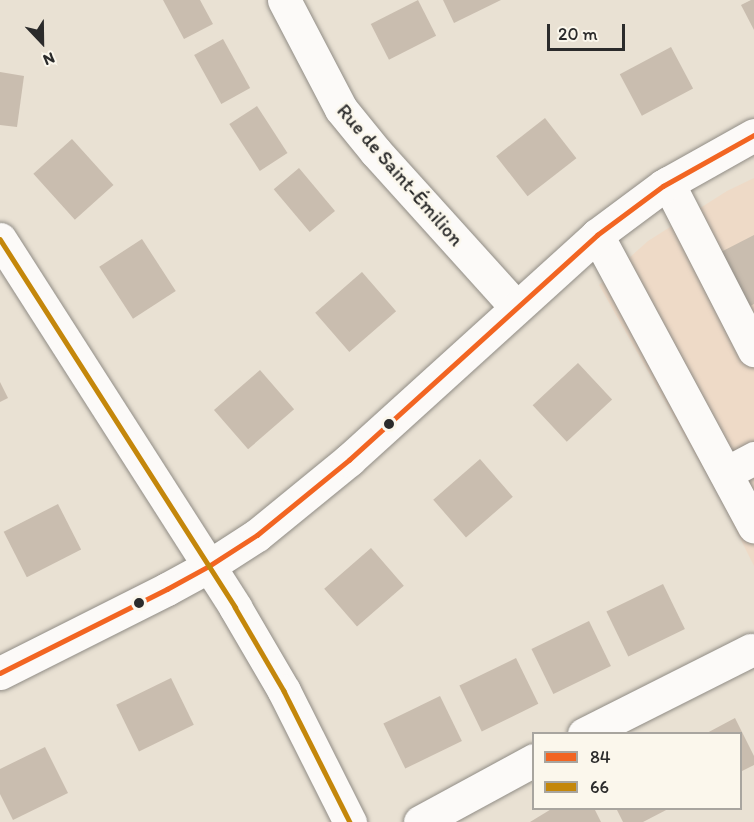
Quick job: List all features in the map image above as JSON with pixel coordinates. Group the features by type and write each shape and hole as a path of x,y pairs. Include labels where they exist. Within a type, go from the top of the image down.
{"street":[{"name":"Rue de Saint-Émilion","path":"286,1 341,109 376,152 516,307"},
{"path":"0,673 209,566 257,535 350,460 597,235 669,183 753,138"},
{"path":"669,183 754,350"},
{"path":"597,235 754,526"},
{"path":"4,250 209,566 284,692 350,822"},
{"path":"726,473 754,458"},
{"path":"588,732 751,650"},
{"path":"420,822 532,761"}],"shaded area":[{"path":"754,178 754,566 720,498 599,285 648,241 727,191"}],"building":[{"path":"163,0 200,0 213,24 184,39"},
{"path":"418,0 436,36 389,60 371,24"},
{"path":"443,0 501,0 454,23"},
{"path":"754,0 754,30 741,5"},
{"path":"223,39 250,88 221,104 194,55"},
{"path":"671,47 693,88 642,116 620,74"},
{"path":"0,72 24,76 17,127 0,125"},
{"path":"257,106 287,153 260,171 229,124"},
{"path":"545,118 576,158 528,196 496,156"},
{"path":"72,139 113,185 75,220 33,174"},
{"path":"299,168 335,211 310,232 274,189"},
{"path":"754,235 754,304 748,307 719,253"},
{"path":"142,239 176,291 133,319 99,267"},
{"path":"362,272 396,311 349,352 315,313"},
{"path":"578,363 612,400 567,442 533,405"},
{"path":"260,370 294,409 248,449 214,410"},
{"path":"0,382 8,398 0,402"},
{"path":"480,459 513,497 466,537 433,500"},
{"path":"58,504 81,549 27,577 4,532"},
{"path":"371,548 404,586 357,626 324,589"},
{"path":"663,584 685,629 628,657 606,612"},
{"path":"589,621 611,666 553,694 531,649"},
{"path":"516,658 538,704 482,731 459,686"},
{"path":"171,678 194,725 139,751 116,705"},
{"path":"440,696 462,741 405,769 383,724"},
{"path":"735,718 742,732 709,732"},
{"path":"742,732 754,756 754,765 742,771"},
{"path":"45,747 68,793 13,820 0,794 0,769"},
{"path":"550,810 595,810 601,822 530,822"},
{"path":"617,810 666,810 643,822 623,822"}],"transit line":[{"name":"84","path":"0,673 167,589 209,566 257,535 349,460 597,235 663,186 754,135"},
{"name":"66","path":"0,239 235,607 284,691 350,822"}]}
